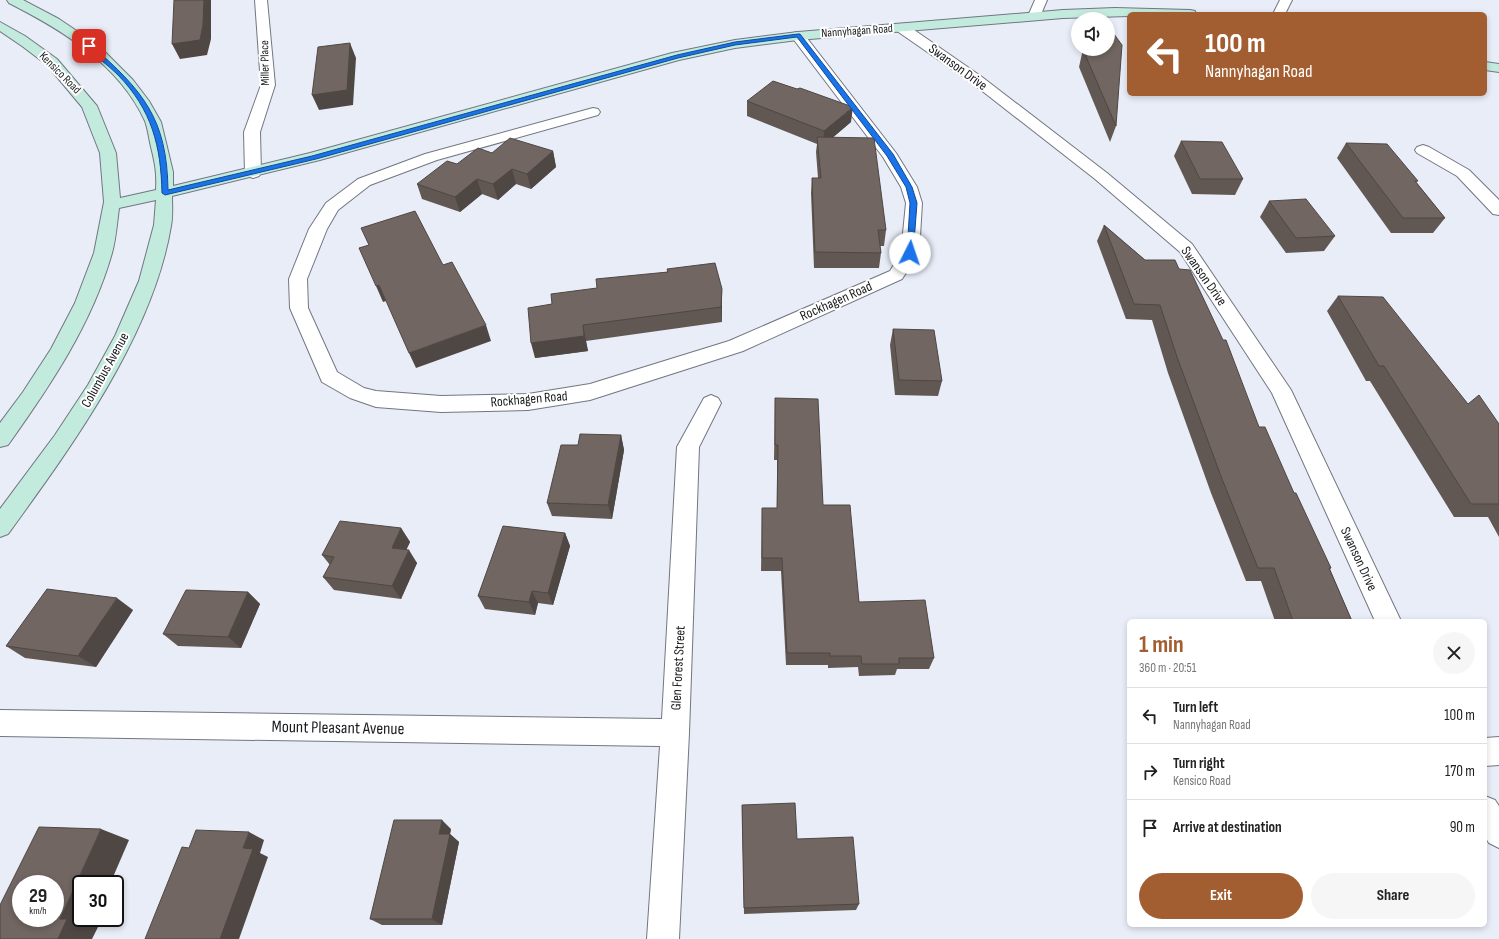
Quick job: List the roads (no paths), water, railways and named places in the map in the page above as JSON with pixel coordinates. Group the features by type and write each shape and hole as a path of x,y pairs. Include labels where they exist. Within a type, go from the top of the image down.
{"street":[{"path":"13,0 55,22 89,46 120,74 139,96 147,109 158,135 165,166 165,193"},
{"name":"Miller Place","path":"252,173 252,132 268,84 261,0"},
{"path":"1034,16 1041,0"},
{"name":"Nannyhagan Road","path":"112,205 314,158 677,56 735,44 798,36 1034,16 1127,12"},
{"name":"Kensico Road","path":"0,26 28,43 50,61 70,80 88,101 101,126 109,152 113,179 112,205"},
{"name":"Swanson Drive","path":"902,28 977,80 1101,176 1186,248 1281,390 1387,619"},
{"name":"Rockhagen Road","path":"592,112 423,160 364,182 332,207 318,229 298,279 300,308 329,377 357,393 376,399 440,404 528,402 590,392 736,346 896,275 910,253 914,203 909,187 890,156 798,36"},
{"path":"1487,66 1499,68"},
{"path":"1423,150 1463,173 1499,210"},
{"name":"Columbus Avenue","path":"0,527 50,460 84,410 123,341 145,286 157,250 162,224 165,193"},
{"path":"0,439 47,374 74,326 91,289 105,249 112,205"},
{"name":"Glen Forest Street","path":"663,939 675,733 688,447 712,403"},
{"name":"Mount Pleasant Avenue","path":"0,722 675,733"},
{"path":"1487,752 1499,751"},
{"path":"1487,813 1499,833"}],"lane":[{"path":"1280,12 1286,0"}]}
